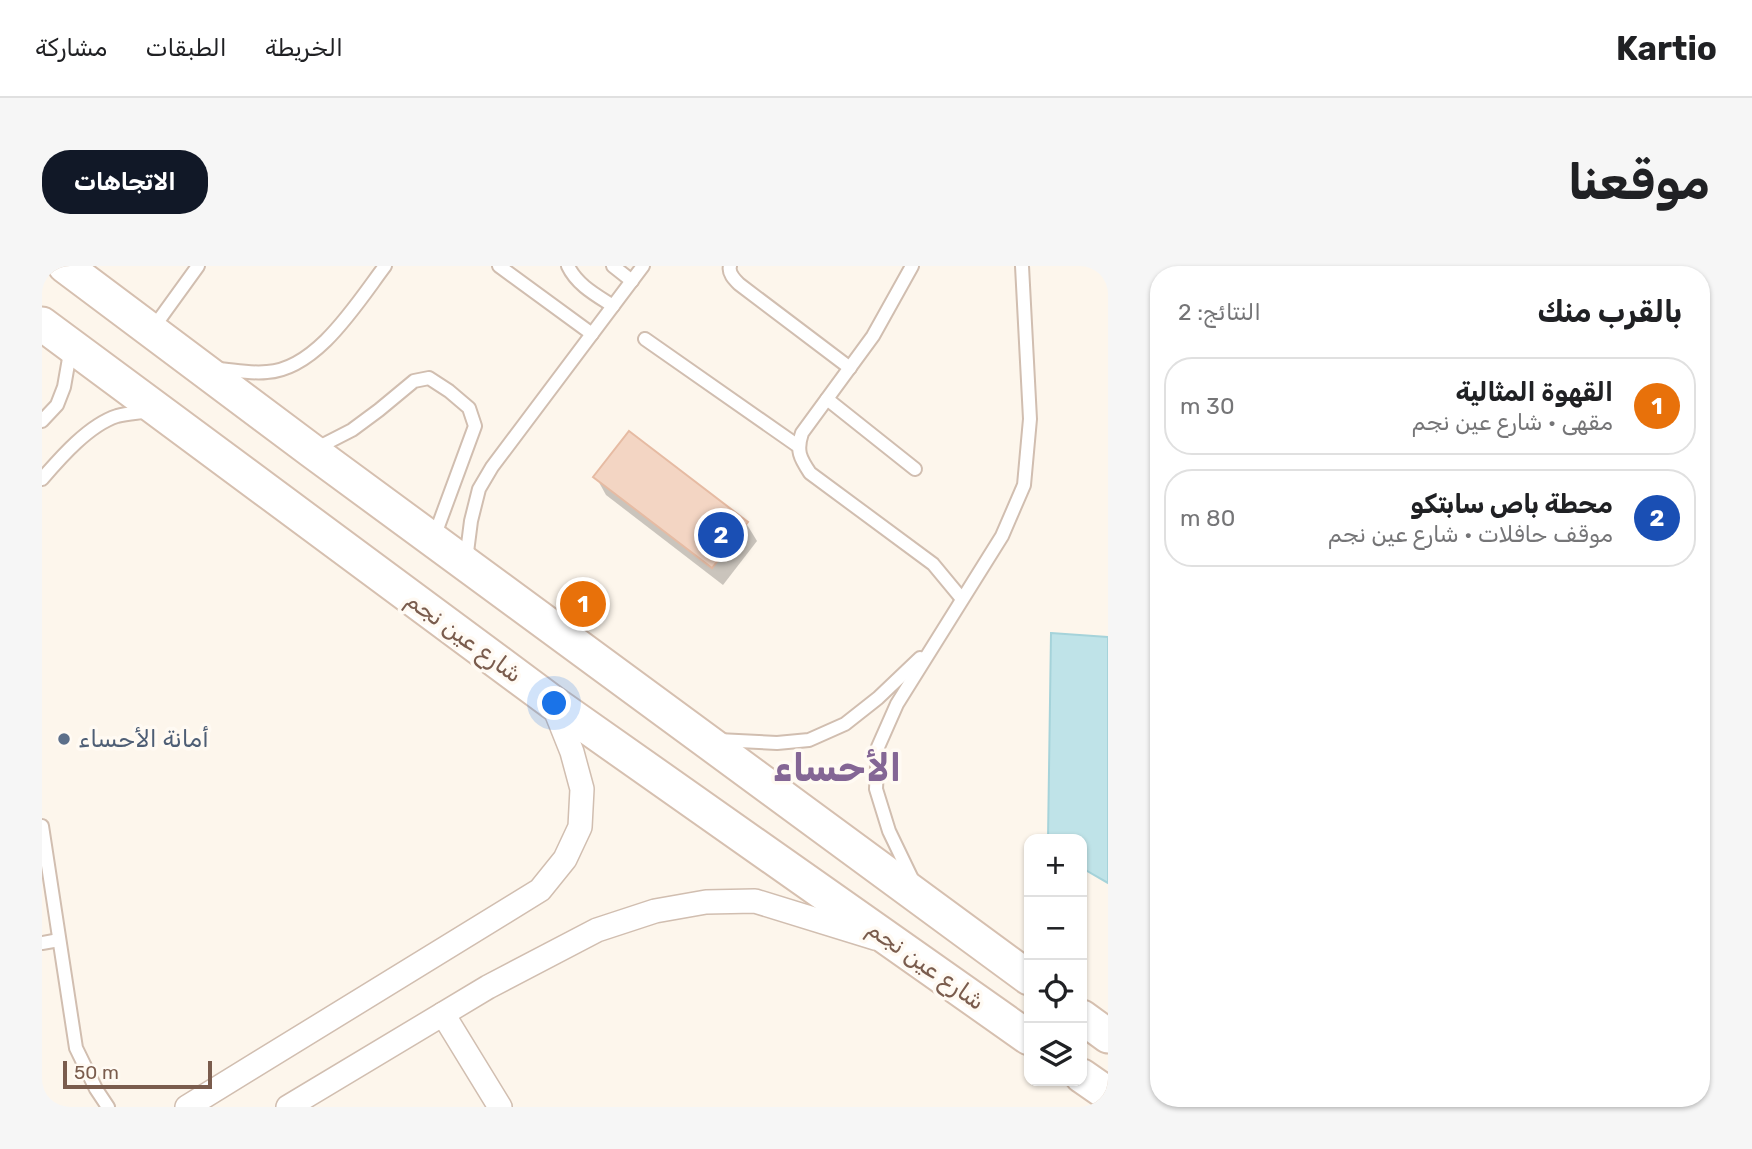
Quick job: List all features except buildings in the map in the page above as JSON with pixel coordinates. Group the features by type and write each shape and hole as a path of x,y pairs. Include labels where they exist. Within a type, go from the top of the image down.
{"main road":[{"name":"شارع عين نجم","path":"65,266 1024,974"},
{"name":"شارع عين نجم","path":"42,324 552,702 1024,1034"},
{"path":"1087,1021 1108,1036"},
{"path":"1087,1079 1108,1094"}],"street":[{"path":"187,1107 540,890 565,859 580,827 582,789 572,752 552,702"},
{"path":"288,1107 488,986 597,930 655,911 706,902 755,901 898,945"},
{"path":"1087,1012 1108,1018"},
{"path":"443,1014 500,1107"}],"lane":[{"path":"151,331 198,266"},
{"path":"202,368 267,372 291,366 313,352 338,327 385,266"},
{"path":"499,266 592,334"},
{"path":"568,266 587,289 613,306"},
{"path":"613,266 632,281"},
{"path":"466,564 471,521 479,489 492,467 643,266"},
{"path":"730,266 732,278 739,284 850,368"},
{"path":"912,266 873,336 802,433 798,446 803,463 810,473 933,564 962,599"},
{"path":"922,899 890,831 876,789 878,747 897,704 1002,536 1024,485 1030,419 1022,266"},
{"path":"645,339 798,446"},
{"path":"42,421 57,405 64,387 71,347"},
{"path":"312,451 352,430 414,381 429,378 449,391 469,408 475,426 433,540"},
{"path":"827,399 915,469"},
{"path":"42,479 86,434 106,421 118,416 158,410"},
{"path":"703,739 777,743 809,740 845,724 878,698 935,643"},
{"path":"42,826 76,1048 108,1107"},
{"path":"42,943 59,940"}],"water":[{"path":"1051,633 1108,637 1108,883 1087,871 1087,834 1048,834"}],"place":[{"name":"محطة باص سابتكو","path":"721,535"},
{"name":"القهوة المثالية","path":"583,604"},
{"name":"أمانة الأحساء","path":"64,739"}],"district":[{"name":"الأحساء","path":"837,768"}]}
